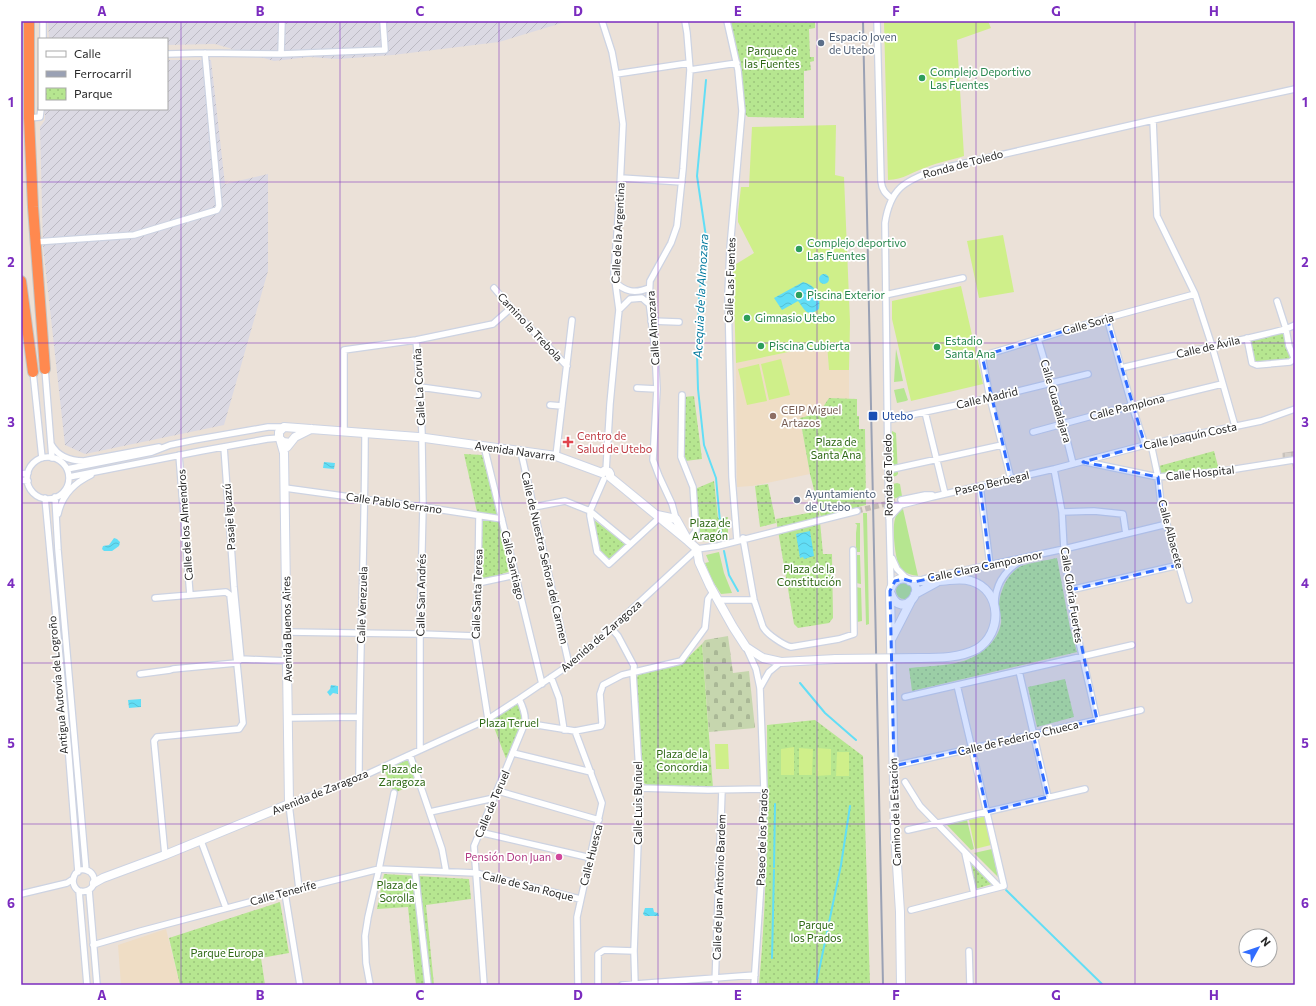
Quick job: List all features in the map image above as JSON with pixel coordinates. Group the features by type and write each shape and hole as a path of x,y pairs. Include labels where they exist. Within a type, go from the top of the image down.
{"highway":[{"path":"29,21 29,118 35,242 44,351 44,369"},
{"path":"21,281 33,372"}],"street":[{"path":"281,54 282,21"},
{"path":"168,54 281,54 385,50 383,21"},
{"name":"Calle de la Argentina","path":"602,21 612,52 623,124 621,178 614,273 619,310 605,475"},
{"name":"Calle Almozara","path":"675,523 672,504 653,460 657,389 655,350 649,305 649,288 650,281 671,243 677,226 682,182 690,70 688,33 685,21"},
{"name":"Calle Las Fuentes","path":"727,21 737,63 742,110 730,248 728,294 732,477 736,540"},
{"path":"877,21 881,181 882,189 891,198"},
{"path":"43,23 43,38"},
{"path":"35,242 134,235 217,210 219,206 205,53"},
{"path":"616,74 689,63"},
{"path":"690,70 737,63"},
{"name":"Ronda de Toledo","path":"891,591 888,507 885,223 886,210 891,198 905,183 918,176 935,170 1295,89"},
{"path":"29,118 40,117 41,110"},
{"path":"1153,120 1157,216 1195,294 1235,426"},
{"path":"621,178 682,182"},
{"path":"885,296 963,278"},
{"path":"614,281 625,290 639,291 649,288"},
{"name":"Camino la Trebola","path":"494,288 566,366"},
{"name":"Calle Soria","path":"990,398 982,356 1107,318 1195,294"},
{"path":"619,310 630,299 642,298 649,305"},
{"path":"1248,338 1252,363 1258,365 1290,362 1295,360 1289,346 1286,329 1277,301"},
{"path":"344,431 344,350 416,340 493,324 511,308"},
{"path":"1107,318 1132,406 1145,445"},
{"path":"556,456 572,320"},
{"path":"651,321 679,322"},
{"name":"Calle de Ávila","path":"1121,368 1286,329 1295,325"},
{"name":"Calle Guadalajara","path":"1038,339 1073,464"},
{"name":"Calle La Coruña","path":"416,340 422,438"},
{"path":"44,369 52,458"},
{"path":"33,372 42,458"},
{"name":"Calle Madrid","path":"887,420 990,398 1088,374"},
{"name":"Calle Pamplona","path":"1033,432 1222,384"},
{"path":"420,387 478,395"},
{"path":"636,388 657,389"},
{"path":"682,395 681,457 693,487 696,531 688,541"},
{"path":"990,398 1011,479"},
{"path":"550,405 562,406"},
{"name":"Calle Joaquín Costa","path":"1083,462 1145,445 1261,421 1295,409"},
{"path":"925,412 944,494"},
{"path":"51,444 57,453 75,460 84,460 238,432 268,427 286,426 292,428 295,433 284,453"},
{"path":"283,427 279,432 280,438 285,443 292,440"},
{"name":"Avenida Navarra","path":"292,428 422,438 556,456 605,475 623,487 657,516 675,523 688,541 697,549"},
{"name":"Avenida Navarra","path":"292,440 312,429"},
{"name":"Calle Venezuela","path":"358,778 365,499 364,433"},
{"path":"69,477 179,455 280,438"},
{"name":"Avenida Buenos Aires","path":"280,438 284,453 285,488 290,804"},
{"name":"Calle San Andrés","path":"420,750 420,634 423,507 422,438"},
{"name":"Calle Albacete","path":"1151,444 1158,477 1161,504 1189,600"},
{"path":"67,469 152,452 170,445"},
{"path":"888,470 1002,445"},
{"name":"Calle Santiago","path":"484,446 542,684"},
{"name":"Pasaje Iguazú","path":"224,447 239,661"},
{"name":"Calle de Nuestra Señora del Carmen","path":"521,452 569,665"},
{"name":"Calle de los Almendros","path":"179,455 190,595"},
{"path":"42,458 52,458 62,462 67,469 69,477 67,487 63,492 55,498 45,498 39,496 30,487 28,474 31,467 42,458"},
{"name":"Calle Hospital","path":"1083,462 1158,477 1218,472 1294,461"},
{"name":"Paseo Berbegal","path":"901,503 926,494 931,494 932,497 1083,462"},
{"name":"Calle Gloria Fuertes","path":"1054,469 1062,512 1064,549 1074,620 1097,720"},
{"path":"56,522 61,503 74,485 82,479 101,471"},
{"path":"21,474 28,474"},
{"path":"605,475 590,511 596,552 609,564 657,516"},
{"path":"21,480 28,481"},
{"path":"980,486 990,565"},
{"name":"Calle Pablo Serrano","path":"285,488 502,519"},
{"name":"Antigua Autovía de Logroño","path":"45,498 61,661 78,872"},
{"name":"Antigua Autovía de Logroño","path":"55,498 58,550 86,870"},
{"path":"534,507 564,501 590,511 630,544"},
{"path":"888,507 901,503"},
{"path":"889,518 901,503"},
{"path":"857,511 743,538 718,546 697,549 700,565 713,592 746,647 757,655 781,662 836,659 920,658 954,656 970,652 981,646 988,639 994,629 996,618 996,592 1002,577 1010,568 1027,557"},
{"path":"1062,512 1094,511 1123,514 1126,534"},
{"name":"Calle Santa Teresa","path":"479,516 478,583 475,636 488,719"},
{"name":"Calle Clara Campoamor","path":"920,580 1064,549 1167,524"},
{"path":"743,538 754,600 764,629 788,646 839,639 854,634 853,550"},
{"name":"Avenida de Zaragoza","path":"94,880 165,855 358,778 488,719 542,684 590,648 697,549"},
{"name":"Ronda de Toledo","path":"890,552 893,563 908,580"},
{"path":"1070,590 1179,565"},
{"path":"478,583 516,574"},
{"path":"938,581 913,598 907,604 899,603 892,598 891,591 896,581 899,579 938,581 963,579 978,583 992,597 995,607"},
{"path":"908,580 915,586 913,598"},
{"name":"Camino de la Estación","path":"891,591 894,766 901,985"},
{"path":"155,598 226,592 230,595 239,661 243,724 239,729 157,737 154,741 165,855"},
{"path":"519,699 526,717 525,723 564,730 575,730 601,725 601,687 616,677 677,663 683,659 705,628 708,599 713,592"},
{"name":"Camino de la Estación","path":"892,638 913,598"},
{"path":"718,600 754,600"},
{"name":"Calle Luis Buñuel","path":"612,628 634,666 633,673 640,788 634,951 635,984"},
{"path":"287,632 475,636"},
{"path":"905,696 1132,645"},
{"name":"Paseo de los Prados","path":"746,647 756,669 760,688 764,790 762,868 754,985"},
{"path":"140,674 239,661 287,661"},
{"path":"760,688 769,672 781,662"},
{"path":"1019,670 1048,797"},
{"path":"551,677 559,698 564,730"},
{"path":"911,910 1004,886 957,684"},
{"name":"Calle de Federico Chueca","path":"894,766 1141,710"},
{"path":"288,718 359,716"},
{"name":"Calle de Teruel","path":"484,985 474,846 525,723"},
{"name":"Calle Huesca","path":"575,730 602,803 577,917 578,985"},
{"path":"513,753 591,772"},
{"path":"410,755 442,849 446,871"},
{"path":"905,782 920,806 999,887"},
{"path":"640,788 764,790"},
{"path":"908,830 1085,789"},
{"name":"Calle de Juan Antonio Bardem","path":"715,985 722,790"},
{"path":"498,791 599,820"},
{"path":"370,985 366,963 365,936 368,917 380,869 394,793"},
{"path":"430,812 494,798"},
{"path":"290,804 299,889"},
{"path":"479,832 591,858"},
{"path":"201,841 226,908"},
{"path":"965,853 974,894"},
{"name":"Calle Tenerife","path":"93,945 141,930 380,869 476,873"},
{"path":"87,985 80,891 73,882 74,876 78,872 86,870 90,872 94,880 89,890 97,985"},
{"path":"415,871 428,985"},
{"name":"Calle de San Roque","path":"476,873 580,898"},
{"path":"21,894 73,882"},
{"path":"80,891 86,892 89,890"},
{"path":"285,893 300,985"},
{"path":"598,985 598,954 604,950 634,951"},
{"path":"968,951 970,985"},
{"path":"622,985 755,975"}],"highlighted area":[{"path":"1107,318 1145,445 1083,462 1158,477 1161,504 1179,565 1070,590 1097,720 1033,734 1048,797 987,812 973,748 894,766 890,591 895,581 903,579 914,582 990,565 980,486 1011,479 982,356"}],"shaded area":[{"path":"48,21 565,22 499,42 393,55 338,59 309,57 274,61 215,44 168,45 168,38 49,38"},
{"path":"168,60 211,60 225,184 268,174 268,271 224,425 85,454 65,445 43,246 40,127 45,120 45,110 168,110"},
{"name":"CEIP Miguel Artazos","path":"827,344 829,370 849,370 849,399 829,398 819,413 800,418 810,474 752,486 737,487 736,363"},
{"path":"1295,451 1295,477 1292,463 1283,463 1282,453"},
{"path":"166,929 180,985 121,985 118,945"}],"green space":[{"name":"Parque de las Fuentes","path":"726,21 815,21 815,28 809,29 810,57 814,57 814,61 810,62 811,70 804,71 804,118 748,117 742,111 738,70"},
{"name":"Complejo Deportivo Las Fuentes","path":"884,21 988,21 991,28 957,40 964,156 932,165 899,179 893,180 888,180"},
{"name":"Complejo deportivo Las Fuentes","path":"836,125 835,175 844,177 850,322 849,370 829,370 827,344 736,363 733,266 754,253 738,222 741,187 749,187 752,127"},
{"path":"1003,235 1014,292 979,298 967,241"},
{"name":"Estadio Santa Ana","path":"961,286 983,384 911,401 892,319 892,301"},
{"path":"1284,331 1292,359 1258,364 1253,362 1249,339"},
{"path":"896,349 903,381 894,382"},
{"path":"781,359 790,395 769,400 761,364"},
{"path":"759,364 767,401 747,405 738,369"},
{"path":"904,388 908,400 897,403 894,390"},
{"path":"694,396 702,459 685,461 683,457 684,397"},
{"name":"Plaza de Santa Ana","path":"829,398 857,399 859,429 865,429 866,505 821,517 810,474 800,418 819,413"},
{"path":"892,431 896,433 898,474 892,477"},
{"path":"1214,451 1219,470 1161,474 1159,466"},
{"path":"464,454 482,455 512,571 480,580 477,512"},
{"name":"Plaza de Aragón","path":"714,481 718,518 728,517 728,538 707,542 698,540 695,489"},
{"path":"768,484 776,523 760,527 755,486"},
{"path":"893,484 900,484 902,496 893,499"},
{"path":"903,509 918,576 905,572 899,566 896,556 894,523 895,517"},
{"name":"Plaza de la Constitución","path":"819,511 823,554 832,554 833,618 829,623 798,628 794,624 776,519"},
{"path":"863,513 867,513 869,624 866,625"},
{"path":"594,520 627,545 610,561 600,550"},
{"path":"855,523 860,523 860,552 856,552 857,525"},
{"path":"719,552 724,573 732,593 721,594 712,580 705,563 709,562 706,555"},
{"path":"856,555 860,555 861,584 856,583"},
{"path":"1057,558 1070,628 1077,652 912,691 909,668 961,662 988,647 1000,628 1001,618 999,605 1003,588 1009,577 1016,569 1024,565"},
{"path":"901,583 907,583 912,588 910,597 907,599 901,599 896,594 896,588"},
{"path":"856,587 861,588 862,621 857,622"},
{"path":"728,636 733,673 749,671 755,728 709,732 702,644 705,640"},
{"name":"Plaza de la Concordia","path":"702,644 713,788 649,786 644,783 642,779 635,682 638,675 681,664"},
{"path":"1065,679 1074,717 1037,727 1028,687"},
{"name":"Plaza Teruel","path":"519,699 526,717 508,764 490,717"},
{"name":"Parque los Prados","path":"815,720 863,756 870,985 759,985 764,920 766,855 767,725"},
{"path":"715,744 728,744 729,769 716,769"},
{"path":"794,747 794,775 781,775 781,749"},
{"path":"799,748 813,749 812,775 799,775"},
{"path":"817,748 831,749 831,775 816,776"},
{"path":"837,752 849,752 849,776 836,776"},
{"name":"Plaza de Zaragoza","path":"410,755 420,782 394,793 383,767"},
{"path":"985,816 991,845 975,849 969,820"},
{"path":"967,820 974,849 971,850 947,825"},
{"path":"992,849 998,877 974,853"},
{"path":"969,862 992,884 975,889"},
{"name":"Plaza de Sorolla","path":"384,874 469,879 471,899 426,905 434,985 416,985 408,907 377,909"},
{"name":"Parque Europa","path":"280,902 289,953 261,958 265,985 180,985 169,938"}],"water":[{"path":"822,274 826,274 828,275 828,283 822,284 819,281 819,277"},
{"name":"Piscina Exterior","path":"803,282 808,283 817,292 819,309 815,312 809,313 798,301 782,310 774,298"},
{"path":"324,462 335,463 334,469 323,468"},
{"path":"810,531 814,556 804,559 803,557 800,558 796,534"},
{"path":"114,538 120,542 119,546 112,551 104,551 102,549 103,546 109,545"},
{"path":"331,685 338,686 338,694 333,693 330,696 327,692"},
{"path":"141,699 141,707 129,708 128,700"},
{"path":"645,908 653,908 654,912 658,913 659,916 645,916 643,914"}],"waterway":[{"name":"Acequia de la Almozara","path":"706,80 697,176 706,237 699,298 697,354 698,389 704,445 716,478 721,533"},
{"name":"Acequia de la Almozara","path":"724,551 729,575 738,591"},
{"name":"Acequia de la Almozara","path":"800,683 825,713 856,740"},
{"path":"774,867 775,804"},
{"path":"816,985 841,865 850,806"},
{"path":"772,958 774,870"},
{"name":"Acequia de la Almozara","path":"1006,890 1103,985"}],"tunnel":[{"path":"857,511 901,500"}],"railway":[{"path":"863,21 883,985"}],"place":[{"name":"Espacio Joven de Utebo","path":"821,43"},
{"name":"Complejo Deportivo Las Fuentes","path":"922,78"},
{"name":"Complejo deportivo Las Fuentes","path":"799,249"},
{"name":"Piscina Exterior","path":"799,295"},
{"name":"Gimnasio Utebo","path":"747,318"},
{"name":"Piscina Cubierta","path":"761,346"},
{"name":"Estadio Santa Ana","path":"937,347"},
{"name":"CEIP Miguel Artazos","path":"773,416"},
{"name":"Utebo","path":"873,416"},
{"name":"Centro de Salud de Utebo","path":"568,442"},
{"name":"Ayuntamiento de Utebo","path":"797,500"},
{"name":"Pensión Don Juan","path":"559,857"}]}
